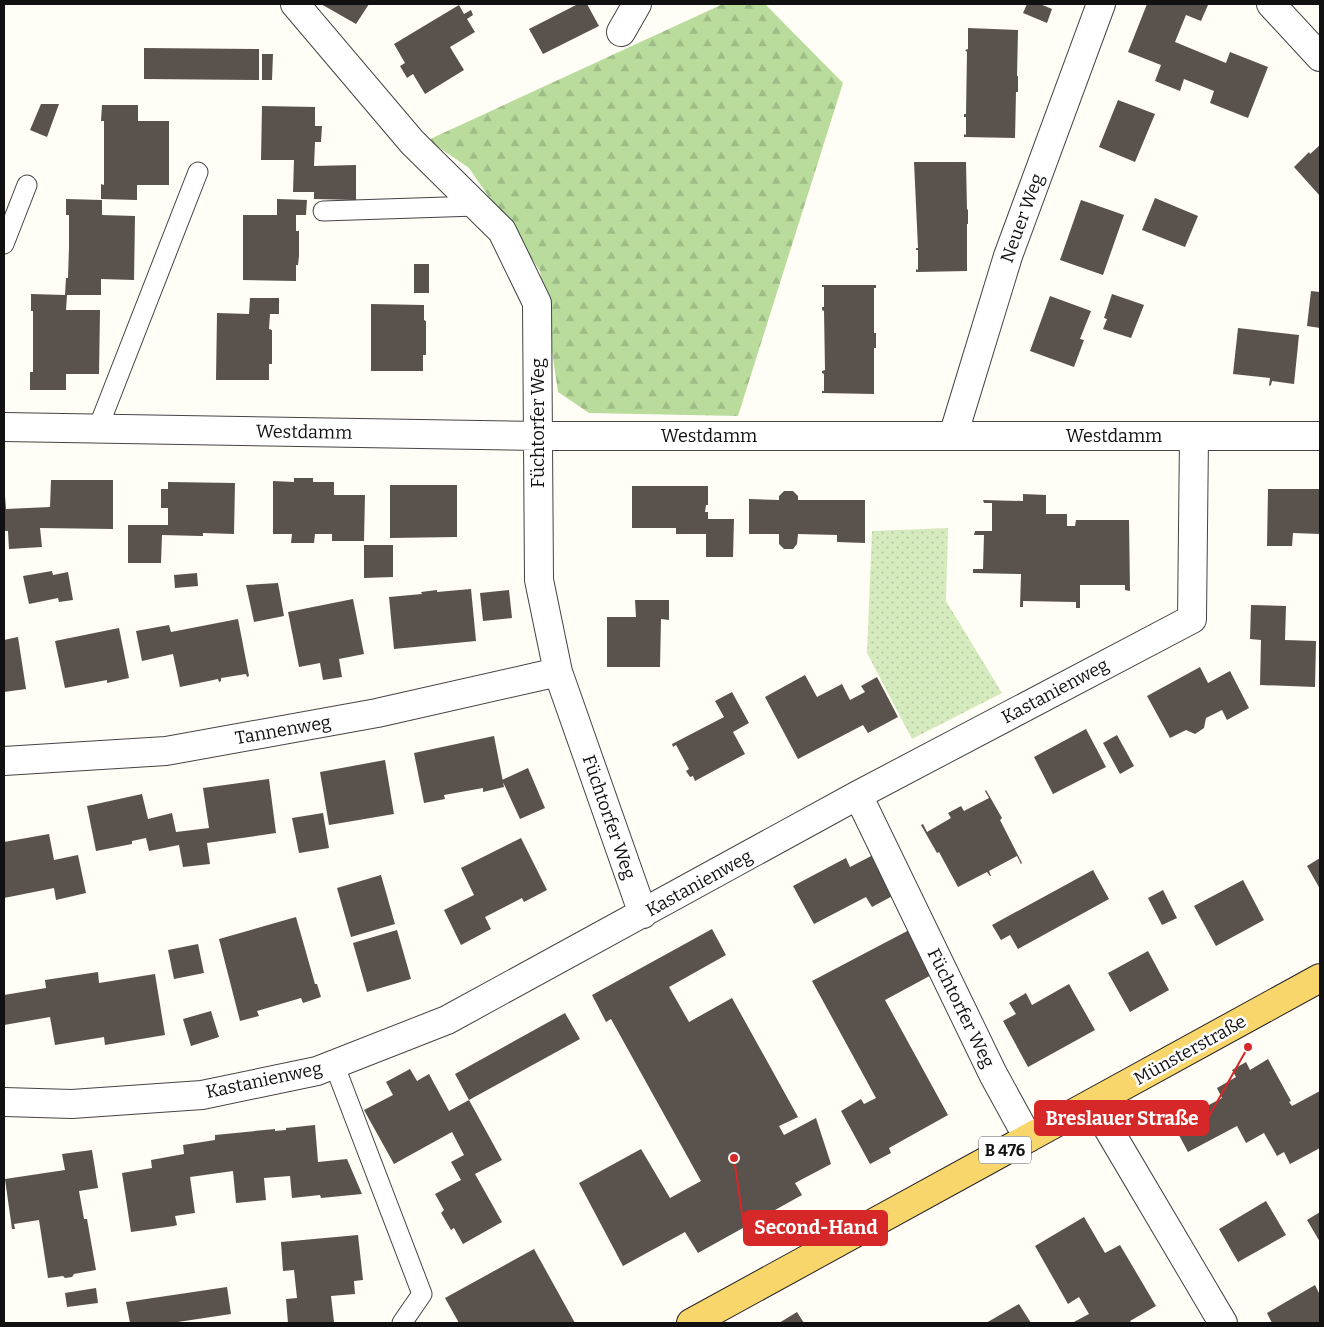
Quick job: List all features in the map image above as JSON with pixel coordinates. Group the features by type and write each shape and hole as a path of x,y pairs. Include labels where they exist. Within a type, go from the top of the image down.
{"main road":[{"name":"Münsterstraße","path":"691,1323 1320,978"}],"street":[{"name":"Füchtorfer Weg","path":"295,4 412,142 502,231 537,303 539,580 558,672 643,914"},
{"path":"621,32 637,4"},
{"name":"Neuer Weg","path":"952,436 1008,256 1101,4"},
{"path":"1271,4 1320,57"},
{"name":"Westdamm","path":"4,427 538,436 1320,436"},
{"name":"Kastanienweg","path":"4,1102 72,1104 202,1095 316,1071 447,1020 858,795 1192,620 1194,437"},
{"name":"Tannenweg","path":"4,761 166,751 377,713 558,672"},
{"name":"Füchtorfer Weg","path":"858,795 993,1074 1028,1138"},
{"path":"1093,1103 1223,1323"}],"lane":[{"path":"98,428 198,172"},
{"path":"4,244 27,185"},
{"path":"324,211 476,206"},
{"path":"334,1064 422,1294 402,1323"}],"green space":[{"path":"723,4 765,4 843,83 738,416 589,413 558,392 540,271 469,168 428,140"},
{"path":"948,528 946,601 1002,693 912,739 867,653 872,531"}],"building":[{"path":"321,4 369,4 356,24"},
{"path":"578,4 587,4 599,26 543,54 529,29"},
{"path":"1027,4 1040,4 1052,9 1047,23 1023,13"},
{"path":"1147,4 1208,5 1201,21 1186,15 1175,42 1226,63 1230,52 1268,67 1248,118 1210,103 1214,91 1184,79 1180,91 1155,81 1161,65 1128,52"},
{"path":"459,5 464,14 471,10 473,15 467,19 475,32 450,47 464,70 425,94 413,74 407,78 400,66 405,63 394,44"},
{"path":"968,28 1018,30 1018,92 1016,92 1015,138 964,137 964,134 966,135 966,117 964,117 964,114 966,114 967,52 965,50 968,49"},
{"path":"144,48 259,49 259,80 144,79"},
{"path":"262,54 273,54 272,80 262,80"},
{"path":"1118,100 1155,114 1135,162 1099,147"},
{"path":"41,104 59,104 47,137 30,130"},
{"path":"102,105 138,105 138,121 169,121 169,185 137,185 137,200 101,199 101,184 104,185 104,121 101,121"},
{"path":"262,106 315,107 315,126 322,126 321,142 315,142 314,166 356,165 356,200 314,199 314,192 293,192 294,160 261,160"},
{"path":"1320,145 1320,196 1294,167 1309,152 1310,154"},
{"path":"914,162 966,162 968,209 967,271 916,272 916,269 918,270 918,250 916,248 918,248"},
{"path":"1155,198 1198,216 1185,247 1142,230"},
{"path":"66,199 102,200 102,215 135,216 134,280 101,279 101,295 67,295 66,310 100,310 99,374 66,374 66,390 30,390 30,372 33,372 33,311 31,311 31,294 65,295 66,278 68,278 69,247 69,215 66,215"},
{"path":"277,199 307,200 306,215 296,215 296,231 299,231 299,256 298,265 296,265 296,281 243,280 243,215 277,215"},
{"path":"1081,200 1124,215 1103,275 1060,260"},
{"path":"414,264 429,264 429,293 414,293"},
{"path":"822,285 876,285 876,288 874,288 876,348 874,348 874,394 822,393 824,391 824,374 822,371 825,370 824,311 822,310 822,307 824,307 824,287"},
{"path":"1311,291 1320,292 1320,328 1307,326"},
{"path":"1112,294 1144,305 1131,338 1103,329 1107,319 1104,318"},
{"path":"1050,296 1091,311 1080,339 1084,340 1074,367 1030,351"},
{"path":"250,298 279,298 279,314 270,314 269,329 272,330 272,364 269,364 269,380 216,380 217,313 249,314"},
{"path":"371,304 424,305 426,355 423,355 423,371 371,371"},
{"path":"1238,328 1299,335 1294,384 1272,381 1269,386 1270,378 1233,374"},
{"path":"294,478 313,478 313,482 334,482 334,495 365,495 364,541 332,541 332,534 315,534 314,543 291,543 292,534 273,534 273,481 294,482"},
{"path":"51,480 113,480 113,529 40,528 42,547 9,549 8,531 4,531 4,496 6,509 50,507"},
{"path":"168,482 235,483 234,534 203,533 203,536 162,535 161,563 128,563 128,525 168,525 168,508 161,508 161,489 168,489"},
{"path":"390,485 457,485 457,537 390,538"},
{"path":"632,486 708,486 708,505 706,505 705,512 708,512 708,519 734,519 733,557 706,557 706,534 676,534 676,528 632,528"},
{"path":"1268,489 1320,489 1320,534 1293,533 1292,546 1267,546"},
{"path":"784,491 793,491 798,496 798,500 865,500 865,543 837,542 837,535 798,534 797,544 793,549 784,549 779,544 779,534 749,534 749,499 779,500 779,496"},
{"path":"1023,494 1046,495 1046,514 1067,514 1067,526 1075,526 1076,520 1129,520 1130,591 1125,590 1125,585 1080,585 1080,608 1076,608 1076,602 1023,601 1023,607 1020,607 1021,574 973,573 973,569 983,569 984,535 974,535 975,531 992,531 992,503 984,503 983,500 1023,501"},
{"path":"364,545 393,545 393,577 364,578"},
{"path":"52,571 53,575 68,572 73,600 59,602 58,598 29,604 23,576"},
{"path":"197,573 198,586 175,588 174,575"},
{"path":"278,583 284,616 254,622 246,585"},
{"path":"471,589 476,641 394,649 389,597 422,594 421,592 437,590 437,592"},
{"path":"509,590 512,618 483,621 480,593"},
{"path":"353,599 364,654 339,659 342,677 323,680 320,663 299,667 288,612"},
{"path":"635,600 669,600 669,620 661,619 660,667 607,667 607,617 636,617"},
{"path":"1251,605 1286,606 1285,640 1316,641 1315,687 1260,685 1261,640 1250,639"},
{"path":"238,619 249,676 247,677 246,674 221,678 219,682 218,679 180,687 173,654 142,661 136,631 169,625 171,632"},
{"path":"119,628 129,678 107,683 107,680 65,688 55,641"},
{"path":"18,637 26,689 4,692 4,640"},
{"path":"1200,667 1208,683 1230,671 1249,708 1227,720 1222,710 1206,718 1204,728 1195,734 1186,730 1170,738 1147,696"},
{"path":"805,675 817,697 842,684 850,700 865,692 861,686 877,677 898,717 868,733 863,725 798,759 765,697"},
{"path":"732,692 749,723 733,732 745,754 695,781 693,776 690,777 686,771 689,769 676,745 673,747 672,744 724,717 715,701"},
{"path":"1086,729 1106,767 1053,794 1034,757"},
{"path":"1117,735 1134,766 1120,774 1103,743"},
{"path":"494,736 504,787 483,792 483,788 444,795 445,799 424,803 414,753"},
{"path":"385,760 394,814 329,825 320,772"},
{"path":"528,768 545,808 520,819 502,780"},
{"path":"269,779 276,833 207,843 210,864 183,867 179,845 149,851 146,838 132,841 132,844 96,851 87,806 142,794 148,819 172,813 176,832 209,828 203,788"},
{"path":"986,790 1002,818 1000,820 1022,863 1017,856 989,871 991,876 987,872 958,887 939,852 937,853 921,825 923,824 927,832 951,818 948,813 961,806 964,811 989,798"},
{"path":"323,813 329,848 299,853 292,818"},
{"path":"49,834 54,860 78,855 86,893 56,900 54,888 4,898 4,842"},
{"path":"521,838 547,890 524,902 522,898 485,917 491,929 461,945 444,910 474,895 461,868"},
{"path":"877,853 898,893 872,907 866,897 814,924 793,886 846,858 850,867"},
{"path":"1320,858 1320,889 1307,866"},
{"path":"1093,870 1109,899 1018,949 1010,935 1001,940 992,925"},
{"path":"381,875 395,924 351,937 337,888"},
{"path":"1243,880 1264,920 1216,946 1194,906"},
{"path":"1163,890 1177,918 1162,925 1148,898"},
{"path":"296,917 315,984 317,984 321,997 303,1003 301,998 257,1011 259,1016 240,1021 219,939"},
{"path":"913,928 937,972 885,1000 948,1115 889,1148 891,1153 870,1164 841,1111 861,1099 864,1104 876,1098 812,981"},
{"path":"712,929 726,955 669,987 689,1022 732,998 798,1117 779,1126 784,1135 816,1118 831,1164 795,1183 802,1195 698,1253 685,1232 623,1266 579,1183 641,1149 670,1198 701,1181 611,1019 606,1022 592,995"},
{"path":"397,930 411,979 367,992 353,943"},
{"path":"198,944 204,973 174,979 168,950"},
{"path":"1148,951 1169,990 1130,1012 1108,973"},
{"path":"98,972 99,983 155,974 165,1035 105,1045 104,1037 55,1045 50,1017 4,1025 4,995 46,988 45,980"},
{"path":"1069,984 1095,1030 1028,1067 1003,1021 1016,1014 1009,1003 1026,993 1032,1005"},
{"path":"211,1011 219,1037 191,1046 183,1019"},
{"path":"565,1013 580,1039 469,1100 455,1074"},
{"path":"1268,1059 1292,1106 1320,1091 1320,1148 1290,1164 1284,1152 1277,1156 1264,1133 1246,1143 1237,1126 1188,1152 1173,1124 1222,1098 1217,1088 1236,1077 1232,1070 1246,1062 1250,1070"},
{"path":"410,1069 417,1081 429,1074 449,1111 469,1100 502,1160 475,1174 502,1222 463,1244 454,1228 451,1230 441,1213 444,1210 435,1194 461,1180 451,1162 464,1155 452,1132 394,1164 364,1110 393,1095 386,1082"},
{"path":"315,1125 318,1162 347,1159 362,1194 321,1198 320,1195 292,1198 290,1176 264,1178 266,1200 236,1203 233,1171 190,1177 195,1213 175,1216 177,1225 174,1226 131,1232 122,1173 152,1168 151,1160 184,1154 183,1145 215,1140 215,1135 275,1129 275,1131 286,1130 286,1128"},
{"path":"92,1150 98,1188 79,1191 84,1219 87,1219 96,1270 74,1274 72,1277 48,1278 39,1220 14,1224 15,1229 12,1229 5,1179 65,1170 62,1154"},
{"path":"1266,1201 1286,1235 1238,1262 1219,1229"},
{"path":"1320,1212 1320,1242 1307,1220"},
{"path":"1084,1217 1105,1253 1120,1245 1156,1306 1130,1321 1132,1323 1072,1323 1089,1314 1079,1297 1068,1304 1035,1246"},
{"path":"358,1235 363,1280 354,1281 355,1294 331,1296 334,1322 288,1323 286,1299 297,1298 294,1270 283,1271 281,1242"},
{"path":"534,1249 575,1323 459,1323 445,1298"},
{"path":"1315,1285 1320,1295 1320,1323 1272,1323 1267,1313"},
{"path":"227,1287 231,1314 171,1323 130,1323 126,1302"},
{"path":"96,1288 98,1303 67,1307 65,1293"},
{"path":"1019,1304 1031,1323 986,1323"},
{"path":"797,1312 804,1323 779,1323"}],"place":[{"name":"Breslauer Straße","path":"1248,1047"},
{"name":"Second-Hand","path":"734,1158"}]}
